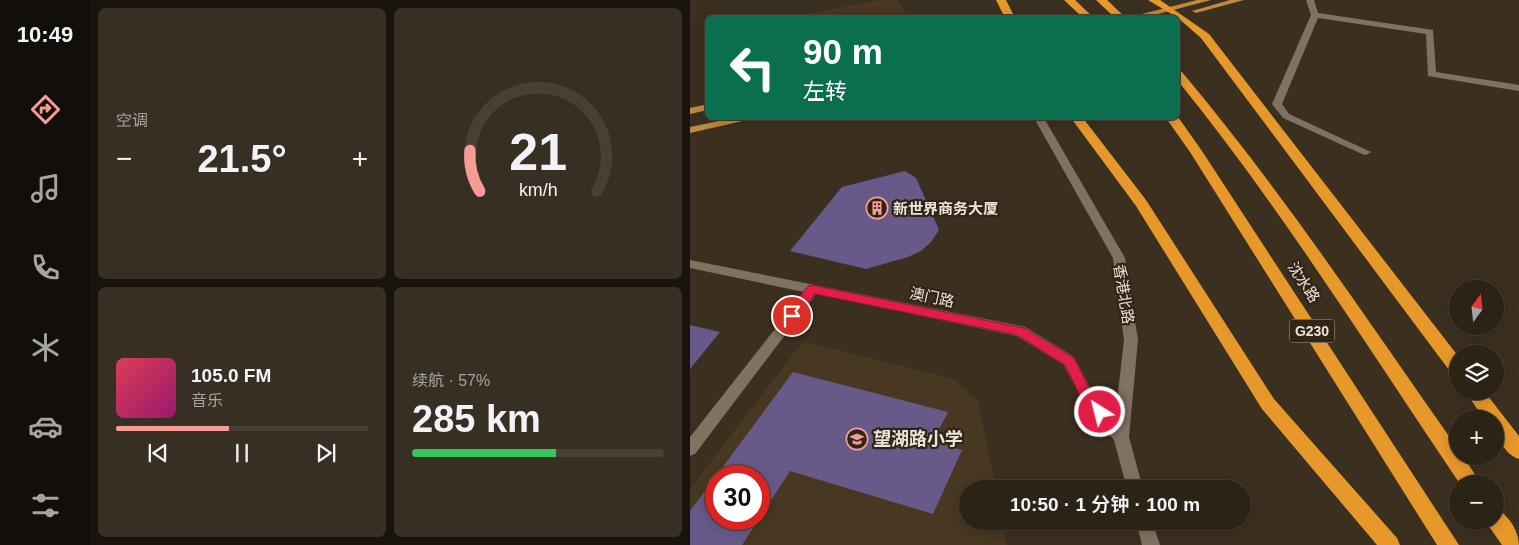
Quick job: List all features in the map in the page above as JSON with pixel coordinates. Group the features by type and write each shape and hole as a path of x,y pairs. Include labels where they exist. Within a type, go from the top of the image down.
{"highway":[{"path":"1001,0 1008,15"},
{"path":"1069,0 1086,14"},
{"path":"1153,0 1171,14"},
{"path":"1104,2 1118,15"},
{"path":"1180,20 1205,36 1449,357"},
{"name":"沈水路","path":"1180,76 1233,141 1266,187 1465,475"},
{"path":"1078,120 1141,204 1268,404 1390,545"},
{"name":"沈水路","path":"1173,120 1196,151 1449,545"},
{"path":"1504,431 1519,451"},
{"path":"1503,530 1514,545"}],"main road":[{"path":"1171,14 1207,0"},
{"path":"1171,14 1240,0"},
{"path":"690,111 705,108"},
{"path":"690,130 735,120"}],"street":[{"path":"1310,0 1315,16 1277,104 1286,116 1366,152"},
{"path":"1315,16 1430,32 1431,74 1519,88"},
{"name":"香港北路","path":"1040,120 1119,258 1132,340 1122,437 1133,480"},
{"name":"澳门路","path":"690,264 1020,331 1070,361 1089,400 1122,437"},
{"path":"690,449 812,289"},
{"path":"1147,530 1151,545"}],"shaded area":[{"path":"880,0 898,0 907,15 801,15"},
{"name":"望湖路小学","path":"803,341 954,379 978,401 994,480 959,480 959,530 1004,530 1007,545 690,545 690,489 705,469 705,530 770,530 770,465 708,465"}],"building":[{"name":"新世界商务大厦","path":"905,171 916,178 939,230 931,242 921,251 908,257 866,269 790,251 842,187"},
{"path":"690,325 720,332 690,369"},
{"path":"793,372 948,412 933,441 962,450 933,514 790,471 770,502 770,465 724,465"},
{"path":"705,491 705,530 752,530 742,545 690,545 690,511"}],"place":[{"name":"新世界商务大厦","path":"877,208"},
{"name":"望湖路小学","path":"857,439"}],"route":[{"path":"792,316 812,289 1020,331 1070,361 1089,400 1100,412"}]}
